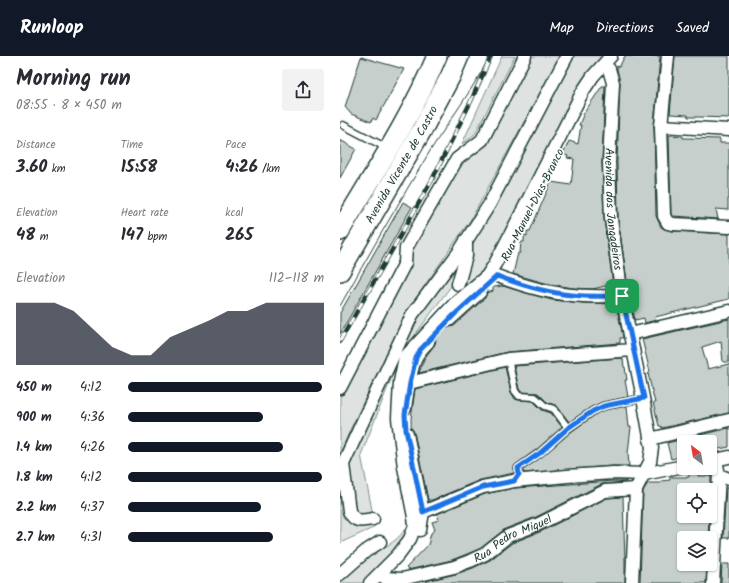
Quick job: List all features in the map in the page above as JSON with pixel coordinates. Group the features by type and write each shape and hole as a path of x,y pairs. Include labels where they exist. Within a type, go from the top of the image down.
{"main road":[{"name":"Avenida Vicente de Castro","path":"340,231 415,101 437,56"},
{"name":"Avenida Vicente de Castro","path":"340,271 433,109 459,56"},
{"path":"415,101 433,109"}],"street":[{"path":"340,388 405,263 406,248 457,159 482,140 525,56"},
{"path":"373,519 360,521 354,519 352,516 349,510 343,464 412,315 466,240 489,205 567,56"},
{"path":"370,583 398,555 410,539 415,526 415,519 404,467 398,418 400,382 405,357 457,301 487,276 495,264 521,214 583,91 593,76 611,56"},
{"name":"Rua Manuel Dias Branco","path":"383,580 405,558 414,546 419,535 423,512 406,430 405,415 416,358 420,350 454,315 497,276 593,87 621,56"},
{"path":"668,56 661,126 664,216 668,223 729,227"},
{"name":"Avenida dos Jangadeiros","path":"609,69 613,83 609,162 611,219 622,296 644,398 651,456 636,489 632,583"},
{"path":"661,126 729,130"},
{"path":"458,284 466,256 466,240"},
{"path":"497,276 522,285 554,293 586,296 622,296"},
{"path":"630,334 729,311"},
{"path":"410,383 508,359 633,350"},
{"path":"650,439 729,420"},
{"path":"717,460 729,457"},
{"path":"423,512 483,487 514,481 597,474 644,474 677,467"},
{"path":"714,583 724,477 717,467"},
{"name":"Rua Pedro Miguel","path":"383,580 402,581 454,567 485,554 508,536 539,524 605,491 636,489"},
{"path":"340,574 366,551 380,542"}],"lane":[{"path":"343,125 388,148"},
{"path":"508,359 515,391 519,396 535,397 545,406 554,409 568,428"},
{"path":"514,481 519,474 518,468 540,453 568,428 593,411 604,406 644,398"}],"shaded area":[{"path":"502,56 515,56 475,134 462,144"},
{"path":"532,56 560,56 471,219 407,311 340,454 340,397 394,295 410,248 460,162 486,142 501,117"},
{"path":"571,56 605,56 492,259 482,275 459,292 463,284 473,234"},
{"path":"461,253 454,282 401,354 361,455 373,515 361,518 353,508 347,465 414,318"},
{"path":"340,495 343,517 353,524 372,523 373,528 340,543"},
{"path":"412,520 408,536 366,583 340,583 340,580 352,568 382,545 384,547 389,545 396,539"}],"building":[{"path":"625,56 660,56 654,126 656,216 661,227 673,231 729,234 729,299 655,317 656,320 645,323 644,318 635,320 629,295 618,218 617,162 620,83 617,66 619,67"},
{"path":"675,56 729,56 729,118 688,117 688,115 670,114"},
{"path":"361,57 404,69 376,120 373,118 371,122 351,114 345,107"},
{"path":"602,86 605,86 602,162 604,219 613,284 593,289 573,288 545,283 513,274 518,253 520,253 521,242 524,242 524,235 527,236 527,231 530,231 551,182 571,185 574,159 567,158 568,156 563,154 569,141 578,144 581,125 579,125 584,113"},
{"path":"669,135 683,136 683,138 720,139 720,143 729,143 728,210 716,209 718,219 673,216 671,214"},
{"path":"340,140 356,149 340,178"},
{"path":"403,202 412,207 340,334 340,313"},
{"path":"503,286 552,300 616,304 623,338 620,338 620,343 507,352 419,373 424,359 435,344 435,339 446,327 454,326 485,298 487,293 493,291 493,287"},
{"path":"729,319 729,362 723,362 721,341 702,347 708,369 729,364 729,413 662,428 659,426 653,403 655,403 648,374 650,372 642,339"},
{"path":"623,359 625,367 627,380 625,380 628,397 602,402 591,407 569,422 557,406 547,402 538,393 521,392 514,366"},
{"path":"505,367 511,392 515,399 533,401 542,410 551,413 562,427 537,449 515,465 514,473 480,480 432,500 428,500 414,432 411,428 415,389"},
{"path":"627,406 629,427 631,427 628,453 629,466 523,473 523,470 595,415 605,410"},
{"path":"729,428 729,447 717,450 717,435 700,435"},
{"path":"677,441 677,458 671,459 667,443"},
{"path":"689,475 711,476 711,483 677,483 677,523 709,523 708,531 677,531 677,571 707,571 706,583 640,583 643,491 648,483 661,483 661,481 670,480 670,477 689,477"},
{"path":"613,481 626,482 602,484 536,517 505,529 481,548 452,560 408,570 406,568 428,545 431,533 435,530 432,522 439,520 437,514 485,494 515,488"},
{"path":"729,487 729,538 723,538 726,488"},
{"path":"623,497 625,583 429,583 426,581 456,574 473,568 490,560 512,543 542,531 607,498"},
{"path":"722,564 729,564 729,583 721,583"}],"tram line":[{"path":"340,306 418,170 469,92 490,56"}],"railway":[{"path":"340,341 432,180 471,101 491,56"}],"route":[{"path":"497,276 522,285 554,293 586,296 622,296 644,398 604,406 593,411 568,428 540,453 518,468 519,474 514,481 483,487 423,512 406,430 405,415 413,368 420,350 454,315 497,276"}]}
